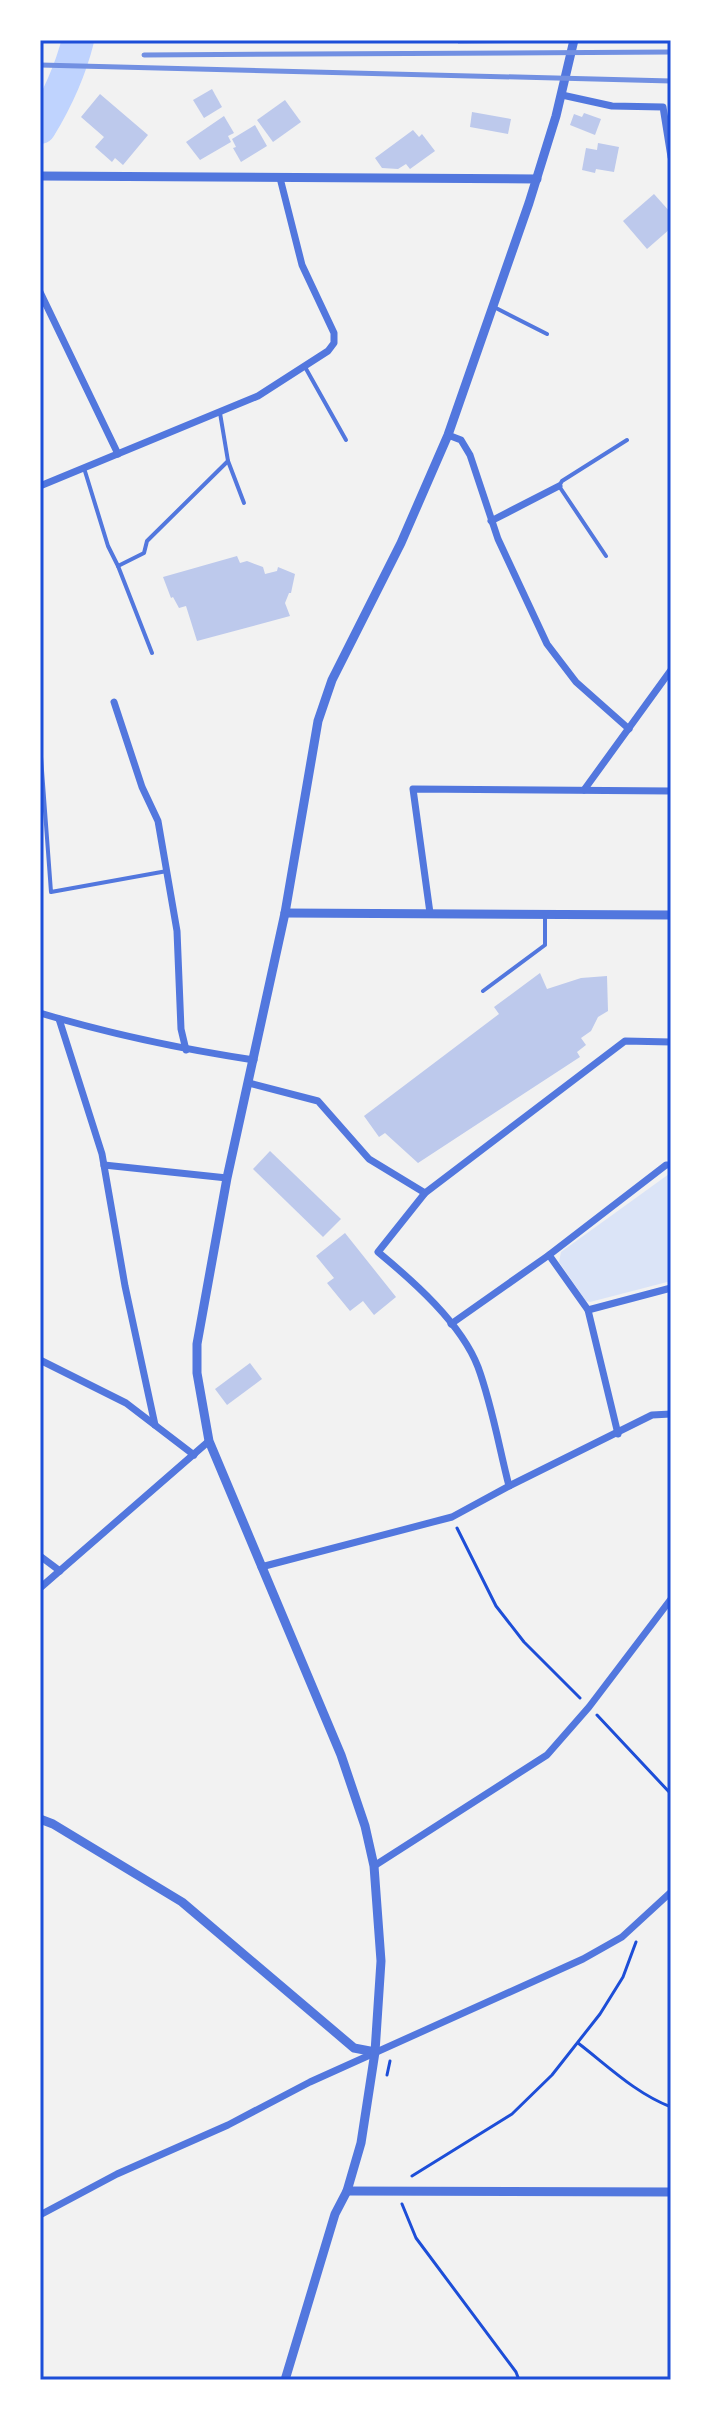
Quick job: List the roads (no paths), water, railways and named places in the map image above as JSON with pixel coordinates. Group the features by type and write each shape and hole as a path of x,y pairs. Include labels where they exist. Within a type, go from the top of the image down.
{"street":[{"path":"285,2380 335,2214 347,2191 361,2143 375,2052 381,1961 379,1909 365,1826 341,1755 209,1441 197,1373 197,1344 227,1178 285,913 318,721 332,680 401,543 448,435 537,179 562,95 574,40"},
{"path":"562,95 612,106 667,107 671,157"},
{"path":"40,176 537,179"},
{"path":"40,486 258,396 328,351 334,343 334,333 302,265 280,178"},
{"path":"40,292 118,454"},
{"path":"448,435 461,440 470,455 485,494 491,521 547,644 576,682 629,729"},
{"path":"491,521 559,486"},
{"path":"584,790 667,683 671,670"},
{"path":"114,702 142,787 158,821 177,931 181,1029 186,1050"},
{"path":"430,913 413,789 671,791"},
{"path":"285,913 671,915"},
{"path":"40,1013 99,1031 186,1050 254,1060"},
{"path":"59,1019 104,1165 125,1286 155,1425"},
{"path":"509,1486 477,1365 451,1324 421,1289 378,1252 425,1193 625,1041 671,1042"},
{"path":"249,1083 318,1101 369,1159 425,1193"},
{"path":"104,1165 227,1178"},
{"path":"451,1324 549,1255 666,1165 671,1165"},
{"path":"549,1255 588,1310 618,1434"},
{"path":"588,1310 671,1288"},
{"path":"40,1360 126,1403 194,1455"},
{"path":"261,1567 452,1517 652,1415 671,1414"},
{"path":"40,1588 209,1441"},
{"path":"40,1556 60,1571"},
{"path":"374,1866 547,1755 589,1707 671,1599"},
{"path":"40,1819 182,1902 354,2048 375,2052"},
{"path":"40,2215 117,2174 228,2125 310,2082 583,1959 622,1937 671,1892"},
{"path":"347,2191 671,2192"}],"lane":[{"path":"494,307 547,334"},
{"path":"305,367 346,440"},
{"path":"220,413 228,461 244,503"},
{"path":"606,556 559,486 562,481 627,440"},
{"path":"118,566 144,553 147,541 228,461"},
{"path":"84,468 108,546 152,653"},
{"path":"41,757 51,892 167,871"},
{"path":"483,991 545,945 545,914"}],"waterway":[{"path":"40,128 62,86 78,40"}],"railway":[{"path":"144,55 671,52"},
{"path":"40,65 671,81"}]}
